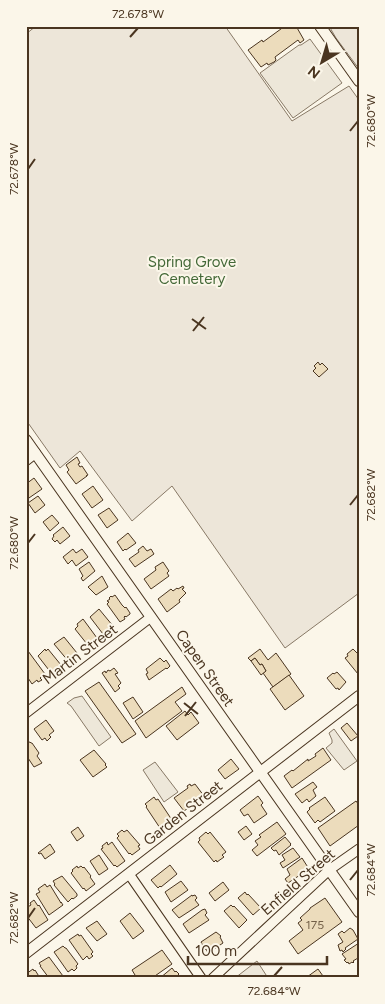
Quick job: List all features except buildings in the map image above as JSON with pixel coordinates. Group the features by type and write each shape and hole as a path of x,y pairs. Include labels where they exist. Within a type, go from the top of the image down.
{"street":[{"path":"320,26 359,81"},
{"name":"Capen Street","path":"26,440 359,912"},
{"path":"26,460 35,453"},
{"name":"Martin Street","path":"26,713 151,618"},
{"name":"Garden Street","path":"26,954 359,696"},
{"name":"Enfield Street","path":"213,978 329,870 359,848"},
{"path":"129,874 201,978"}],"green space":[{"name":"Spring Grove Cemetery","path":"36,26 225,26 292,121 349,86 359,100 359,593 285,648 172,486 132,521 80,451 60,468 26,420 26,34"},
{"path":"329,26 359,26 359,69 336,38"}],"shaded area":[{"path":"310,39 342,83 293,118 260,73"},
{"path":"82,696 111,737 99,746 67,703 74,698"},
{"path":"334,729 357,761 344,770 326,748 332,743 329,733"},
{"path":"155,762 178,792 164,802 143,770"},
{"path":"257,961 268,978 235,978"}]}
